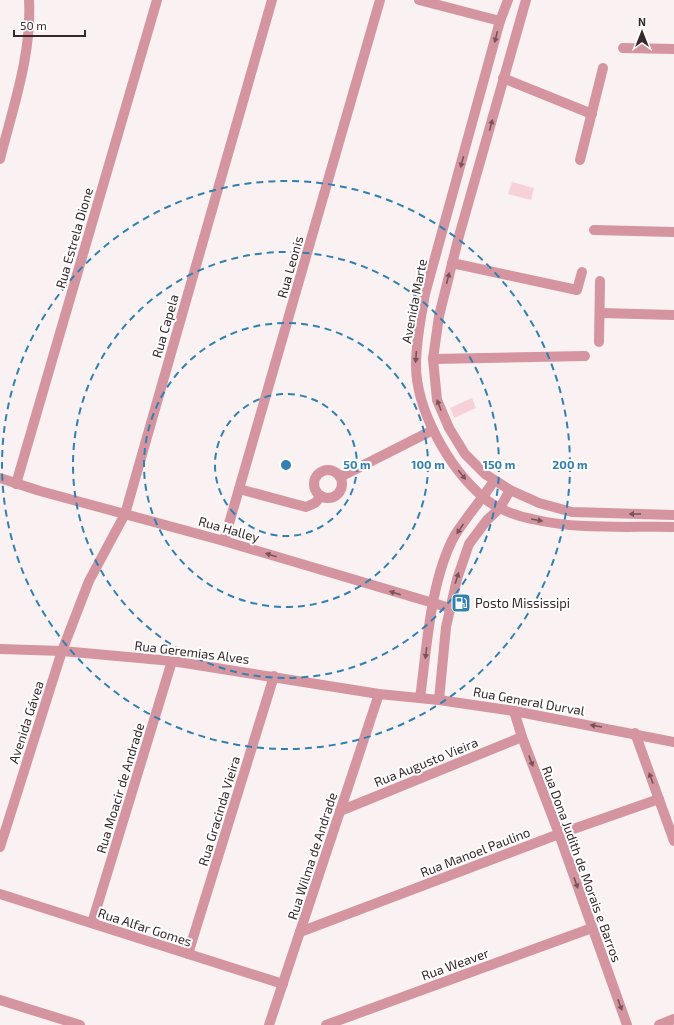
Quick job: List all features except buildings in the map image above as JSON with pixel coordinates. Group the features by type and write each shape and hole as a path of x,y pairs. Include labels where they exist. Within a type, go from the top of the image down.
{"street":[{"path":"0,159 26,55 29,0"},
{"name":"Rua Estrela Dione","path":"16,484 157,0"},
{"name":"Rua Capela","path":"62,651 89,581 125,514 272,0"},
{"name":"Rua Leonis","path":"224,541 380,0"},
{"path":"419,0 500,21"},
{"name":"Avenida Marte","path":"508,0 500,21 426,294 418,334 416,366 421,397 433,430 448,456 465,479 483,498 500,508 531,519 561,524 588,526 674,527"},
{"name":"Avenida Marte","path":"526,0 452,263 439,316 433,358 437,400 446,423 465,454 485,474 510,490 539,503 572,512 674,515"},
{"path":"623,48 674,49"},
{"path":"580,160 603,68"},
{"path":"486,74 503,78 592,114"},
{"path":"594,230 674,232"},
{"path":"452,263 577,290 582,272"},
{"path":"600,281 600,342"},
{"path":"600,313 674,315"},
{"path":"433,358 585,356"},
{"path":"340,477 446,423"},
{"path":"329,471 337,474 340,477 342,485 339,493 328,498 321,496 318,493 315,484 321,473 329,471"},
{"name":"Rua Halley","path":"0,478 16,484 224,541 450,608"},
{"path":"420,698 433,604 444,559 455,536 494,481"},
{"path":"239,489 306,507 315,503 321,496"},
{"path":"439,700 446,627 457,579 469,544 487,520 500,508 510,490"},
{"name":"Rua Geremias Alves","path":"0,649 62,651 172,661 274,676 379,694"},
{"name":"Avenida Gávea","path":"0,847 62,651"},
{"name":"Rua Moacir de Andrade","path":"92,923 172,661"},
{"name":"Rua Gracinda Vieira","path":"188,954 274,676"},
{"name":"Rua General Durval","path":"379,694 439,700 514,711 635,733 674,742"},
{"name":"Rua Wilma de Andrade","path":"269,1025 379,694"},
{"name":"Rua Dona Judith de Morais e Barros","path":"514,711 522,737 559,834 627,1025"},
{"path":"635,733 674,841"},
{"name":"Rua Augusto Vieira","path":"340,811 522,737"},
{"name":"Rua Manoel Paulino","path":"300,932 559,834 659,799"},
{"name":"Rua Alfar Gomes","path":"0,894 283,984"},
{"name":"Rua Weaver","path":"326,1025 592,928"},
{"path":"0,1000 80,1025"},
{"path":"659,1025 674,1019"}],"shaded area":[{"path":"512,182 534,188 531,200 508,194"},
{"path":"472,398 476,408 454,418 450,408"}],"place":[{"name":"Posto Mississipi","path":"461,603"}]}
